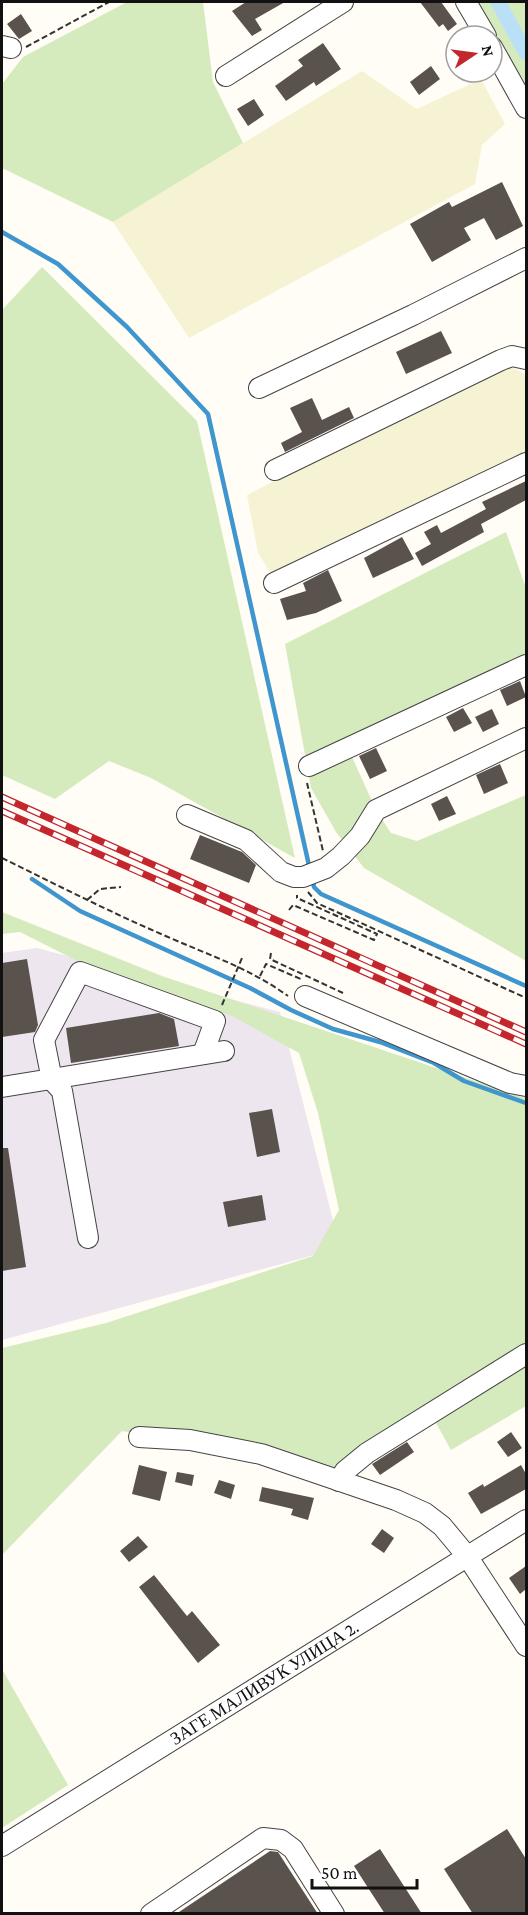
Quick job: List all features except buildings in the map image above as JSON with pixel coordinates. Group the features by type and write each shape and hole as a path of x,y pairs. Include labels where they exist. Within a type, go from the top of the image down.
{"street":[{"path":"226,76 343,2"},
{"path":"466,2 479,24"},
{"path":"504,69 526,108"},
{"path":"260,388 526,258"},
{"path":"275,470 501,360 512,356 526,359"},
{"path":"274,583 526,464"},
{"path":"309,766 526,664"},
{"path":"187,814 246,840 281,872 311,873 360,836 376,810 526,738"},
{"path":"88,1238 62,1091 52,1080 44,1040 80,972 215,1021 203,1054"},
{"path":"305,996 510,1083 526,1086"},
{"path":"2,1087 224,1051"},
{"path":"339,1481 345,1471 367,1453 526,1354"},
{"path":"139,1437 190,1440 261,1454 396,1500 425,1513 442,1526 467,1556 526,1646"},
{"name":"ЗАГЕ МАЛИВУК УЛИЦА 2.","path":"2,1846 526,1520"},
{"path":"151,1914 263,1838 281,1840 293,1849 334,1914"}],"path":[{"path":"6,47 26,47 109,2"},
{"path":"309,766 304,774 317,820 311,873 317,903 526,998"},
{"path":"2,858 170,938 260,975 296,1002 305,996"},
{"path":"87,900 100,889 121,887"},
{"path":"289,910 293,905 374,940 377,934 297,898"},
{"path":"270,959 271,953"},
{"path":"221,1007 242,958"},
{"path":"260,975 266,964"}],"shaded area":[{"path":"362,71 417,109 470,84 484,84 505,124 482,145 475,184 189,338 113,222"},
{"path":"506,364 526,375 526,455 273,577 258,553 247,495"},
{"path":"37,948 280,1012 340,1248 2,1340 2,953"}],"green space":[{"path":"127,2 203,2 213,82 243,143 113,222 2,168 2,84 23,57"},
{"path":"466,2 526,2 526,108 504,69 504,24 478,24"},
{"path":"42,267 197,421 295,858 151,778 109,761 55,799 2,775 2,310"},
{"path":"506,532 526,588 526,665 348,748 376,810 391,833 417,841 526,795 526,961 364,868 336,832 311,788 285,644"},
{"path":"2,912 162,976 526,1098 526,1406 451,1450 431,1414 339,1481 261,1454 122,1431 2,1555 2,1348 106,1323 313,1256 339,1210 318,1113 299,1053 232,1016 115,980 20,932 2,934"},
{"path":"2,1669 68,1785 2,1828"}],"waterway":[{"path":"498,2 526,53"},
{"path":"2,232 58,264 127,327 208,414 310,870"},
{"path":"312,878 314,887 321,894 526,986"},
{"path":"32,879 80,911 250,988 291,1010 333,1029 380,1042 434,1063 464,1081 526,1103"}],"railway":[{"path":"2,797 526,1032"},
{"path":"2,811 526,1044"}]}
